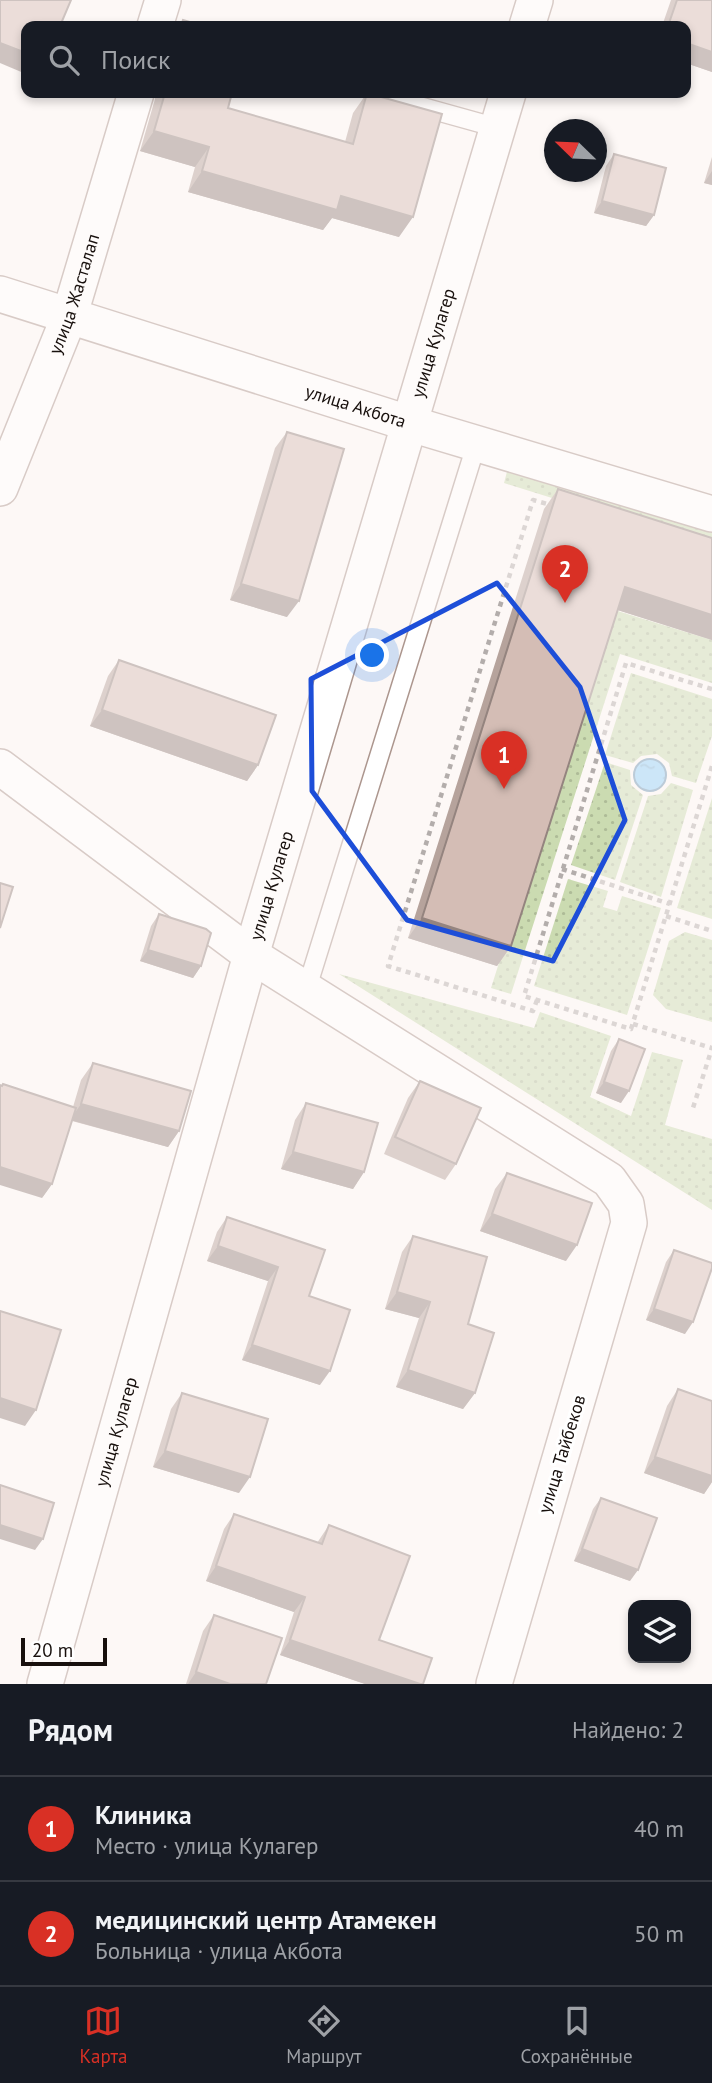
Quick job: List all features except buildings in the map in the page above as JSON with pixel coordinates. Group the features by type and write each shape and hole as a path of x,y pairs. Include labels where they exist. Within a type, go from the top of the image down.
{"street":[{"path":"157,21 163,0"},
{"path":"529,21 535,0"},
{"name":"улица Жасталап","path":"0,488 69,317 135,98"},
{"name":"улица Кулагер","path":"45,1684 251,955 507,98"},
{"name":"улица Акбота","path":"0,294 411,424 712,514"},
{"path":"0,767 251,955 306,991"},
{"name":"улица Тайбеков","path":"306,991 609,1180 626,1204 629,1223 494,1684"}],"lane":[{"path":"390,98 498,128"},
{"path":"306,991 477,442"}],"path":[{"path":"537,1000 533,1011 388,966 533,500 559,508"},
{"path":"712,689 626,663 524,996 631,1029 712,766"},
{"path":"562,869 670,904"},
{"path":"666,916 712,931"},
{"path":"633,1024 712,1048 692,1111"}],"highlighted area":[{"path":"497,583 580,687 625,820 553,961 407,920 312,791 311,679"}],"green space":[{"path":"508,468 712,533 712,548 504,483"},
{"path":"611,609 712,640 712,683 620,654 511,994 491,988"},
{"path":"631,673 712,699 712,736 696,783 672,776 669,763 657,754 641,756 633,763 605,755"},
{"path":"605,762 630,770 631,785 643,795 615,880 571,865"},
{"path":"671,783 693,790 661,897 620,882 648,796 661,794"},
{"path":"712,798 712,919 677,908"},
{"path":"568,879 608,891 603,907 617,911 622,896 661,908 627,1015 534,986"},
{"path":"685,932 712,940 712,1022 666,1009 653,995 669,941"},
{"path":"339,974 534,1028 540,1012 611,1036 590,1097 631,1116 652,1052 683,1060 665,1125 712,1139 712,1210"}],"water":[{"path":"650,759 661,764 666,775 661,786 650,791 639,786 634,775 639,764"}],"place":[{"name":"медицинский центр Атамекен","path":"565,603"},
{"name":"Клиника","path":"504,789"}]}
